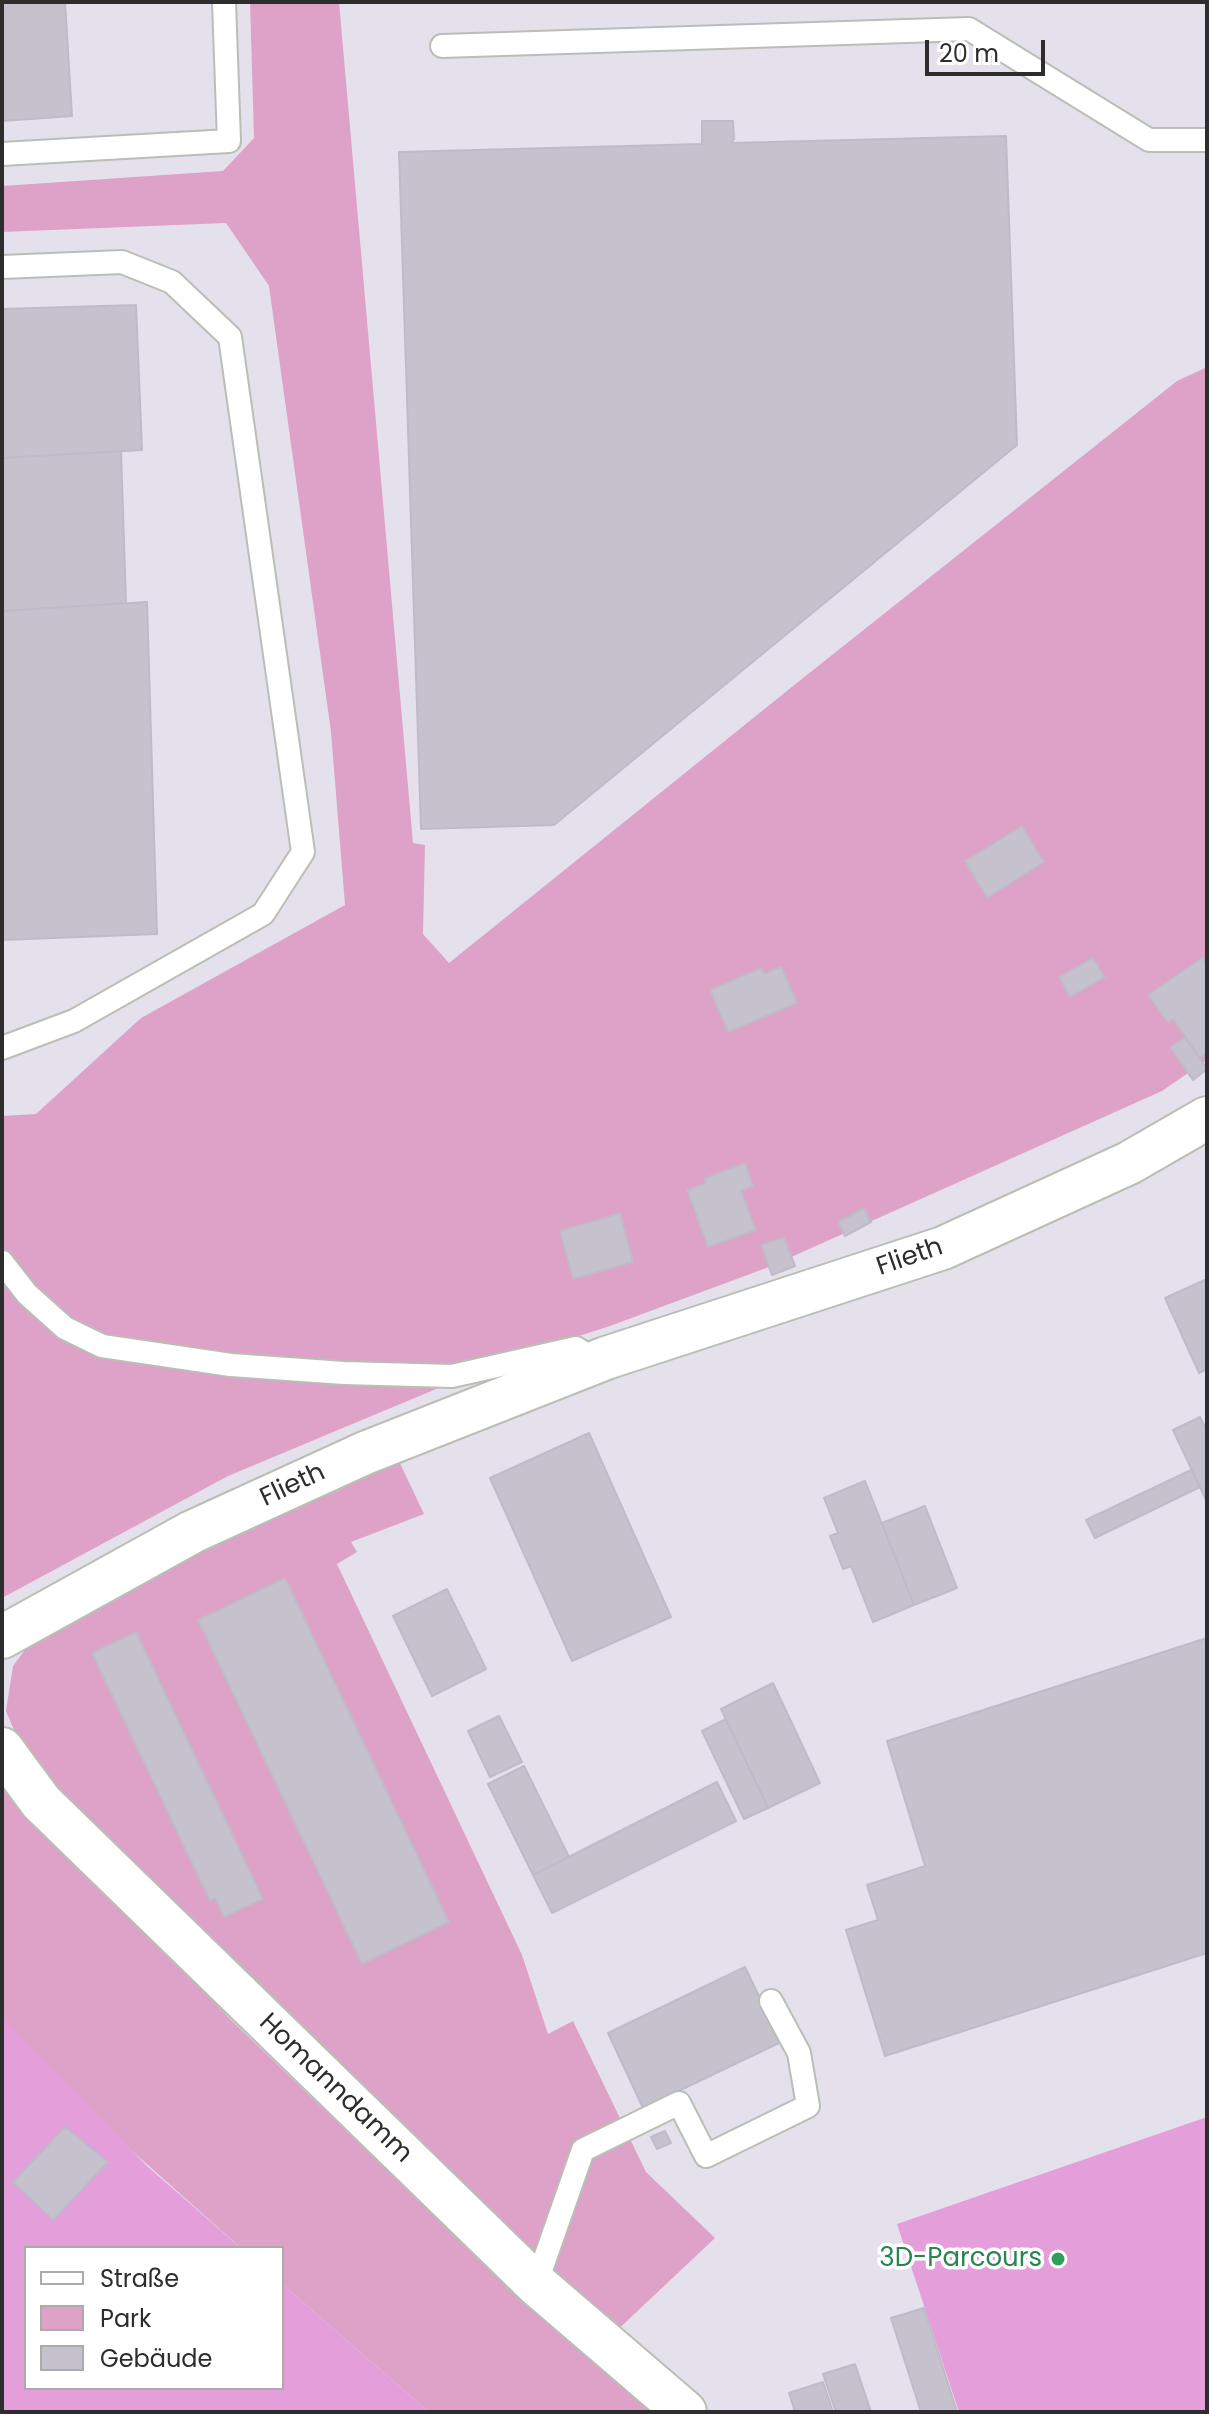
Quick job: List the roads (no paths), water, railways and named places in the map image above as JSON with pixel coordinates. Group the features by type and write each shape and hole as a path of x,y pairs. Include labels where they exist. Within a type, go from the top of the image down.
{"street":[{"name":"Flieth","path":"2,1637 192,1532 409,1434 597,1362 943,1248 1129,1163 1207,1118"},
{"name":"Homanndamm","path":"2,1749 41,1802 536,2284 685,2412"}],"lane":[{"path":"2,154 229,141 224,2"},
{"path":"442,46 969,29 1149,140 1207,140"},
{"path":"2,267 122,262 172,282 230,337 303,852 263,914 74,1021 2,1048"},
{"path":"2,1262 27,1294 65,1328 102,1346 231,1365 344,1373 452,1376 576,1348 597,1362"},
{"path":"536,2284 583,2150 679,2103 706,2156 808,2106 799,2053 771,2001"}],"place":[{"name":"3D-Parcours","path":"1058,2259"}]}
